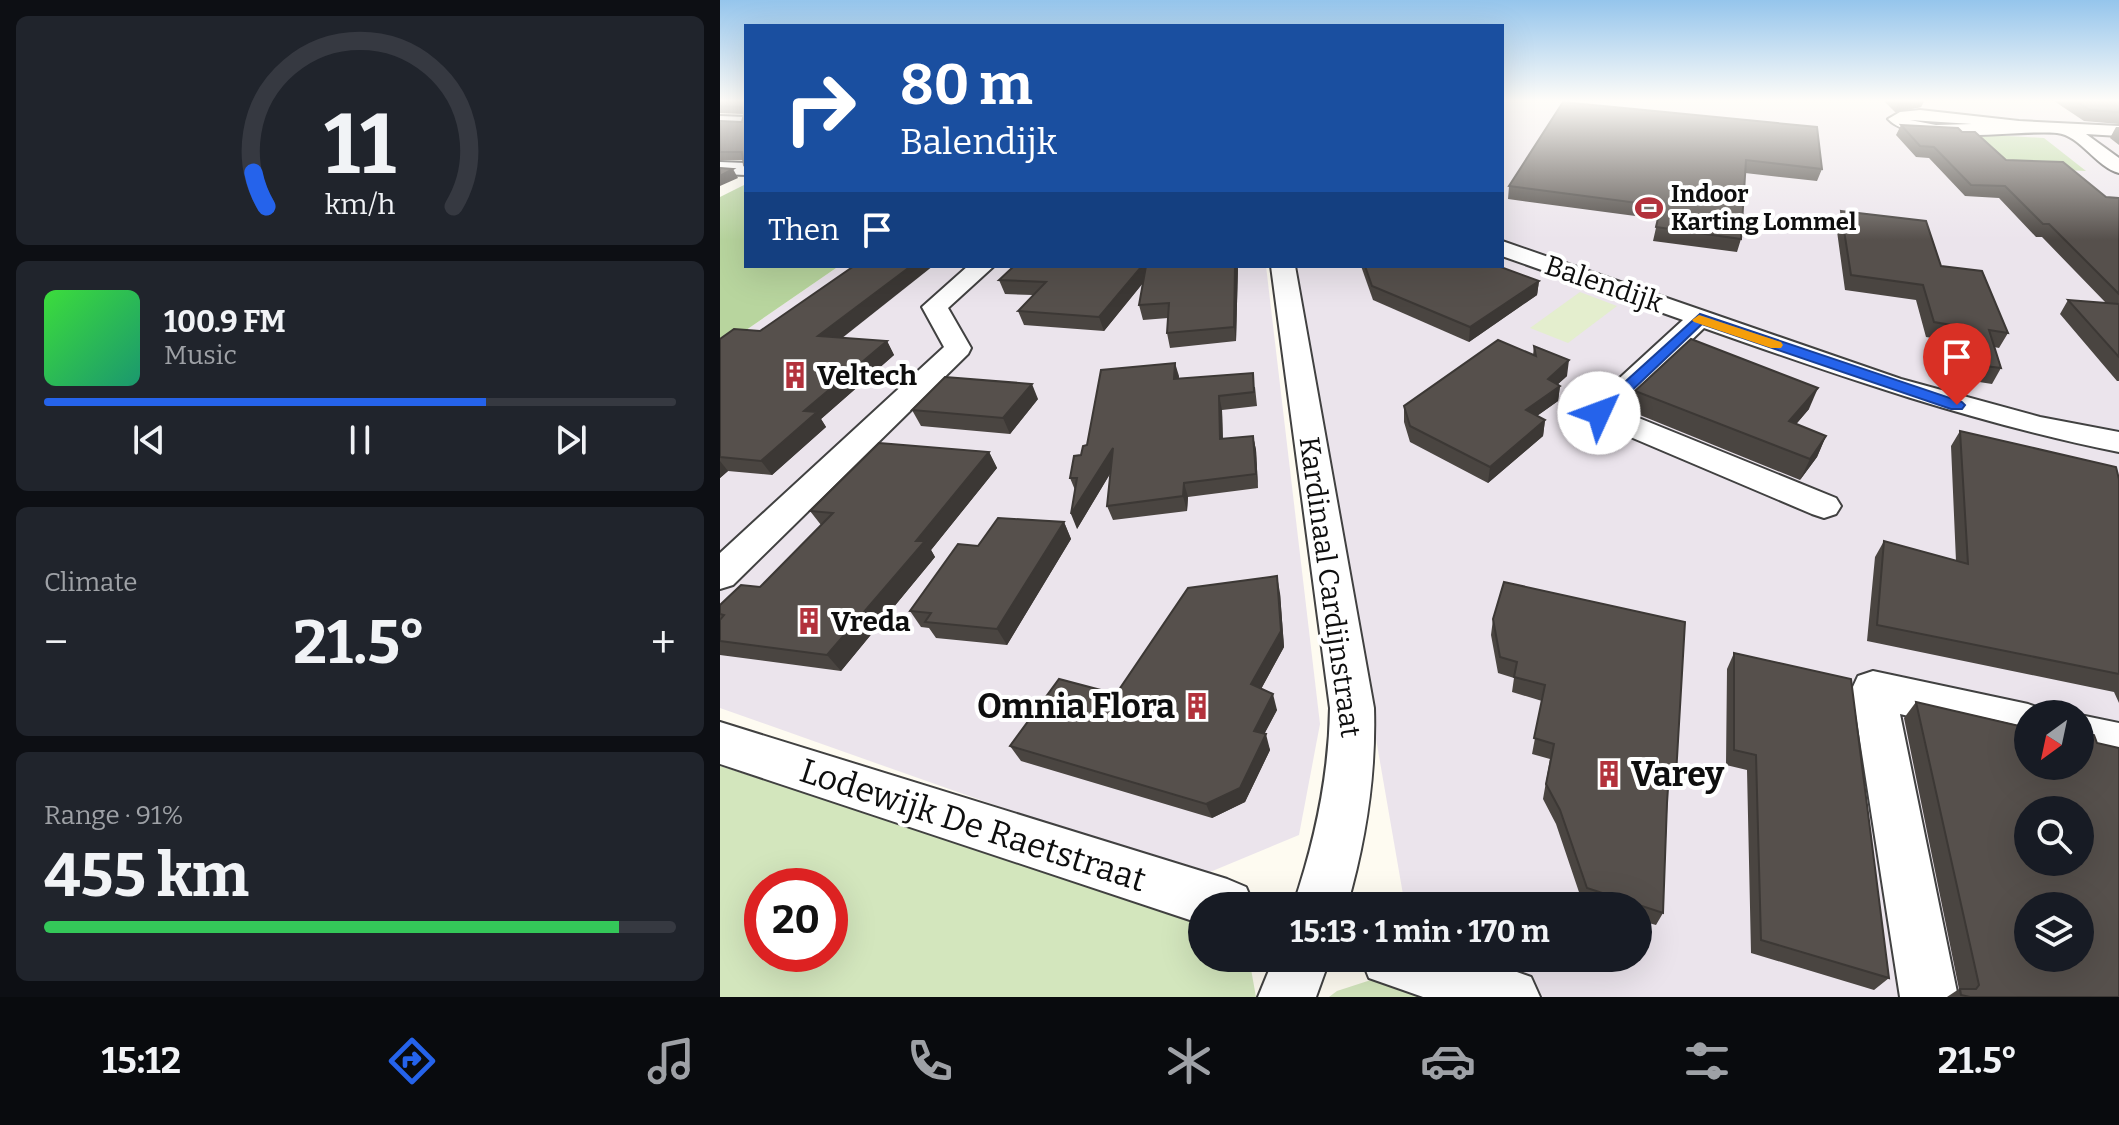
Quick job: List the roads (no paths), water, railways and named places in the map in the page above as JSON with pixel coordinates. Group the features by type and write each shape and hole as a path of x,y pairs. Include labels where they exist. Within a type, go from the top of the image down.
{"street":[{"path":"2093,148 2119,167"},
{"path":"720,168 744,169"},
{"name":"Balendijk","path":"1504,249 1932,398 2037,426 2119,442"},
{"path":"720,575 958,348 935,307 980,268"},
{"name":"Kardinaal Cardijnstraat","path":"1283,268 1352,708 1354,757 1349,798 1324,892"},
{"path":"1700,318 1599,413 1824,506"},
{"path":"1929,997 1873,689 2014,721"},
{"path":"2094,738 2119,744"},
{"name":"Lodewijk De Raetstraat","path":"720,743 1188,893"},
{"path":"1287,997 1297,972"},
{"path":"1433,972 1511,997"}],"place":[{"name":"Indoor Karting Lommel","path":"1649,208"},
{"name":"Veltech","path":"795,375"},
{"name":"Vreda","path":"809,621"},
{"name":"Omnia Flora","path":"1197,706"},
{"name":"Varey","path":"1609,774"}]}
